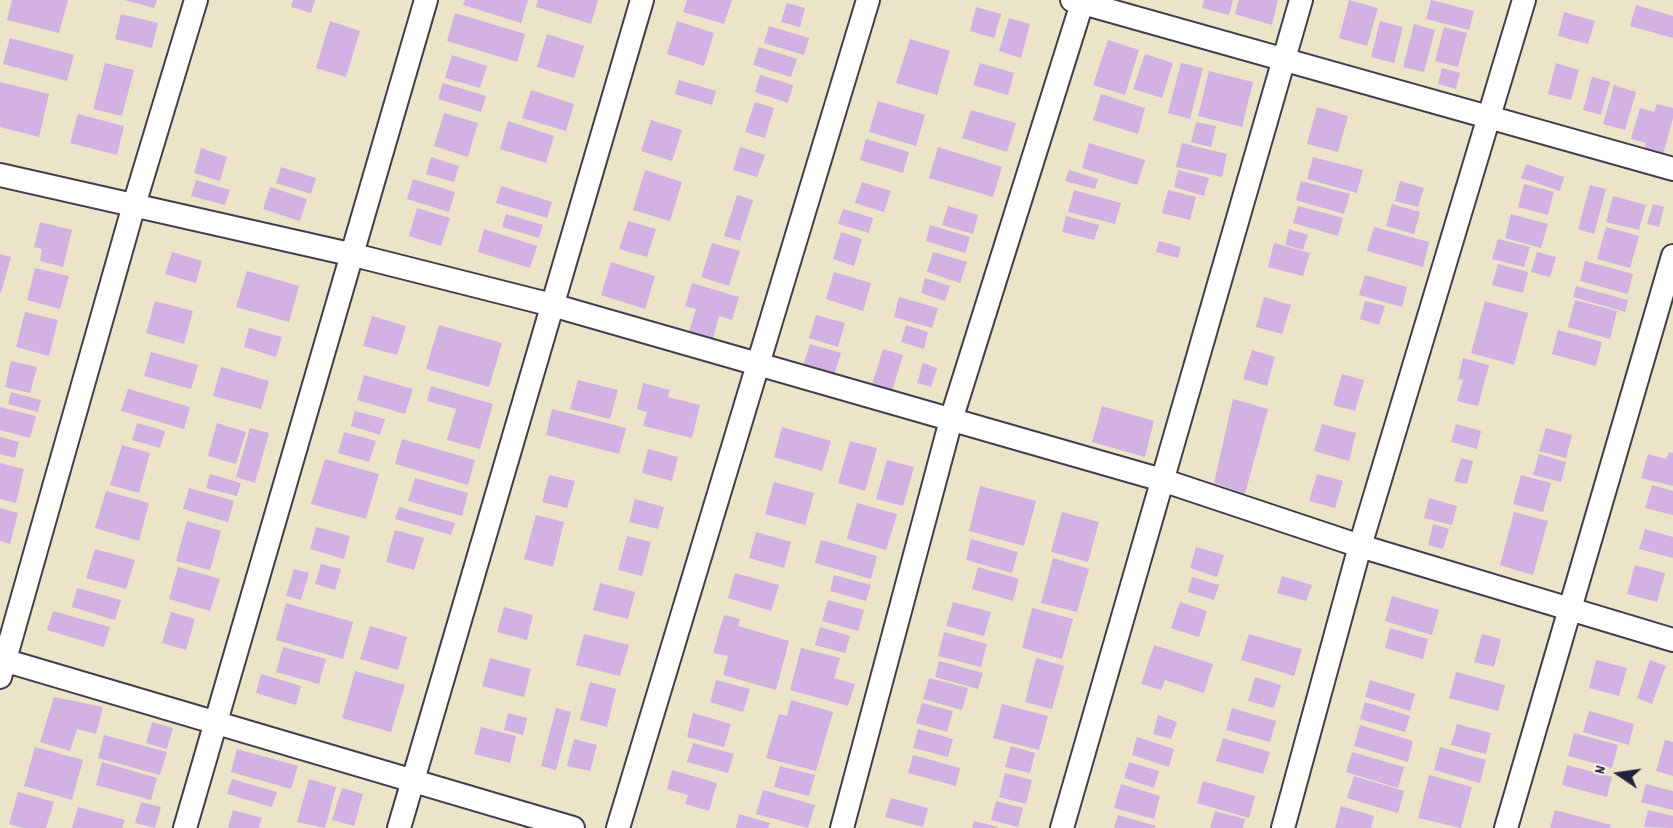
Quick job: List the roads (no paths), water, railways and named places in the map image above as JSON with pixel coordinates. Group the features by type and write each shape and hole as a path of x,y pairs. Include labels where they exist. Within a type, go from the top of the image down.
{"street":[{"path":"196,0 134,204 2,665 218,722 573,828"},
{"path":"185,828 354,255 426,0"},
{"path":"399,828 642,0"},
{"path":"618,828 868,0"},
{"path":"1062,828 1301,0"},
{"path":"1283,828 1360,546 1524,0"},
{"path":"842,828 951,420 1079,1 1673,169"},
{"path":"0,175 354,255 552,305 758,362 1162,480 1360,546 1673,640"},
{"path":"1506,828 1673,256"}]}
